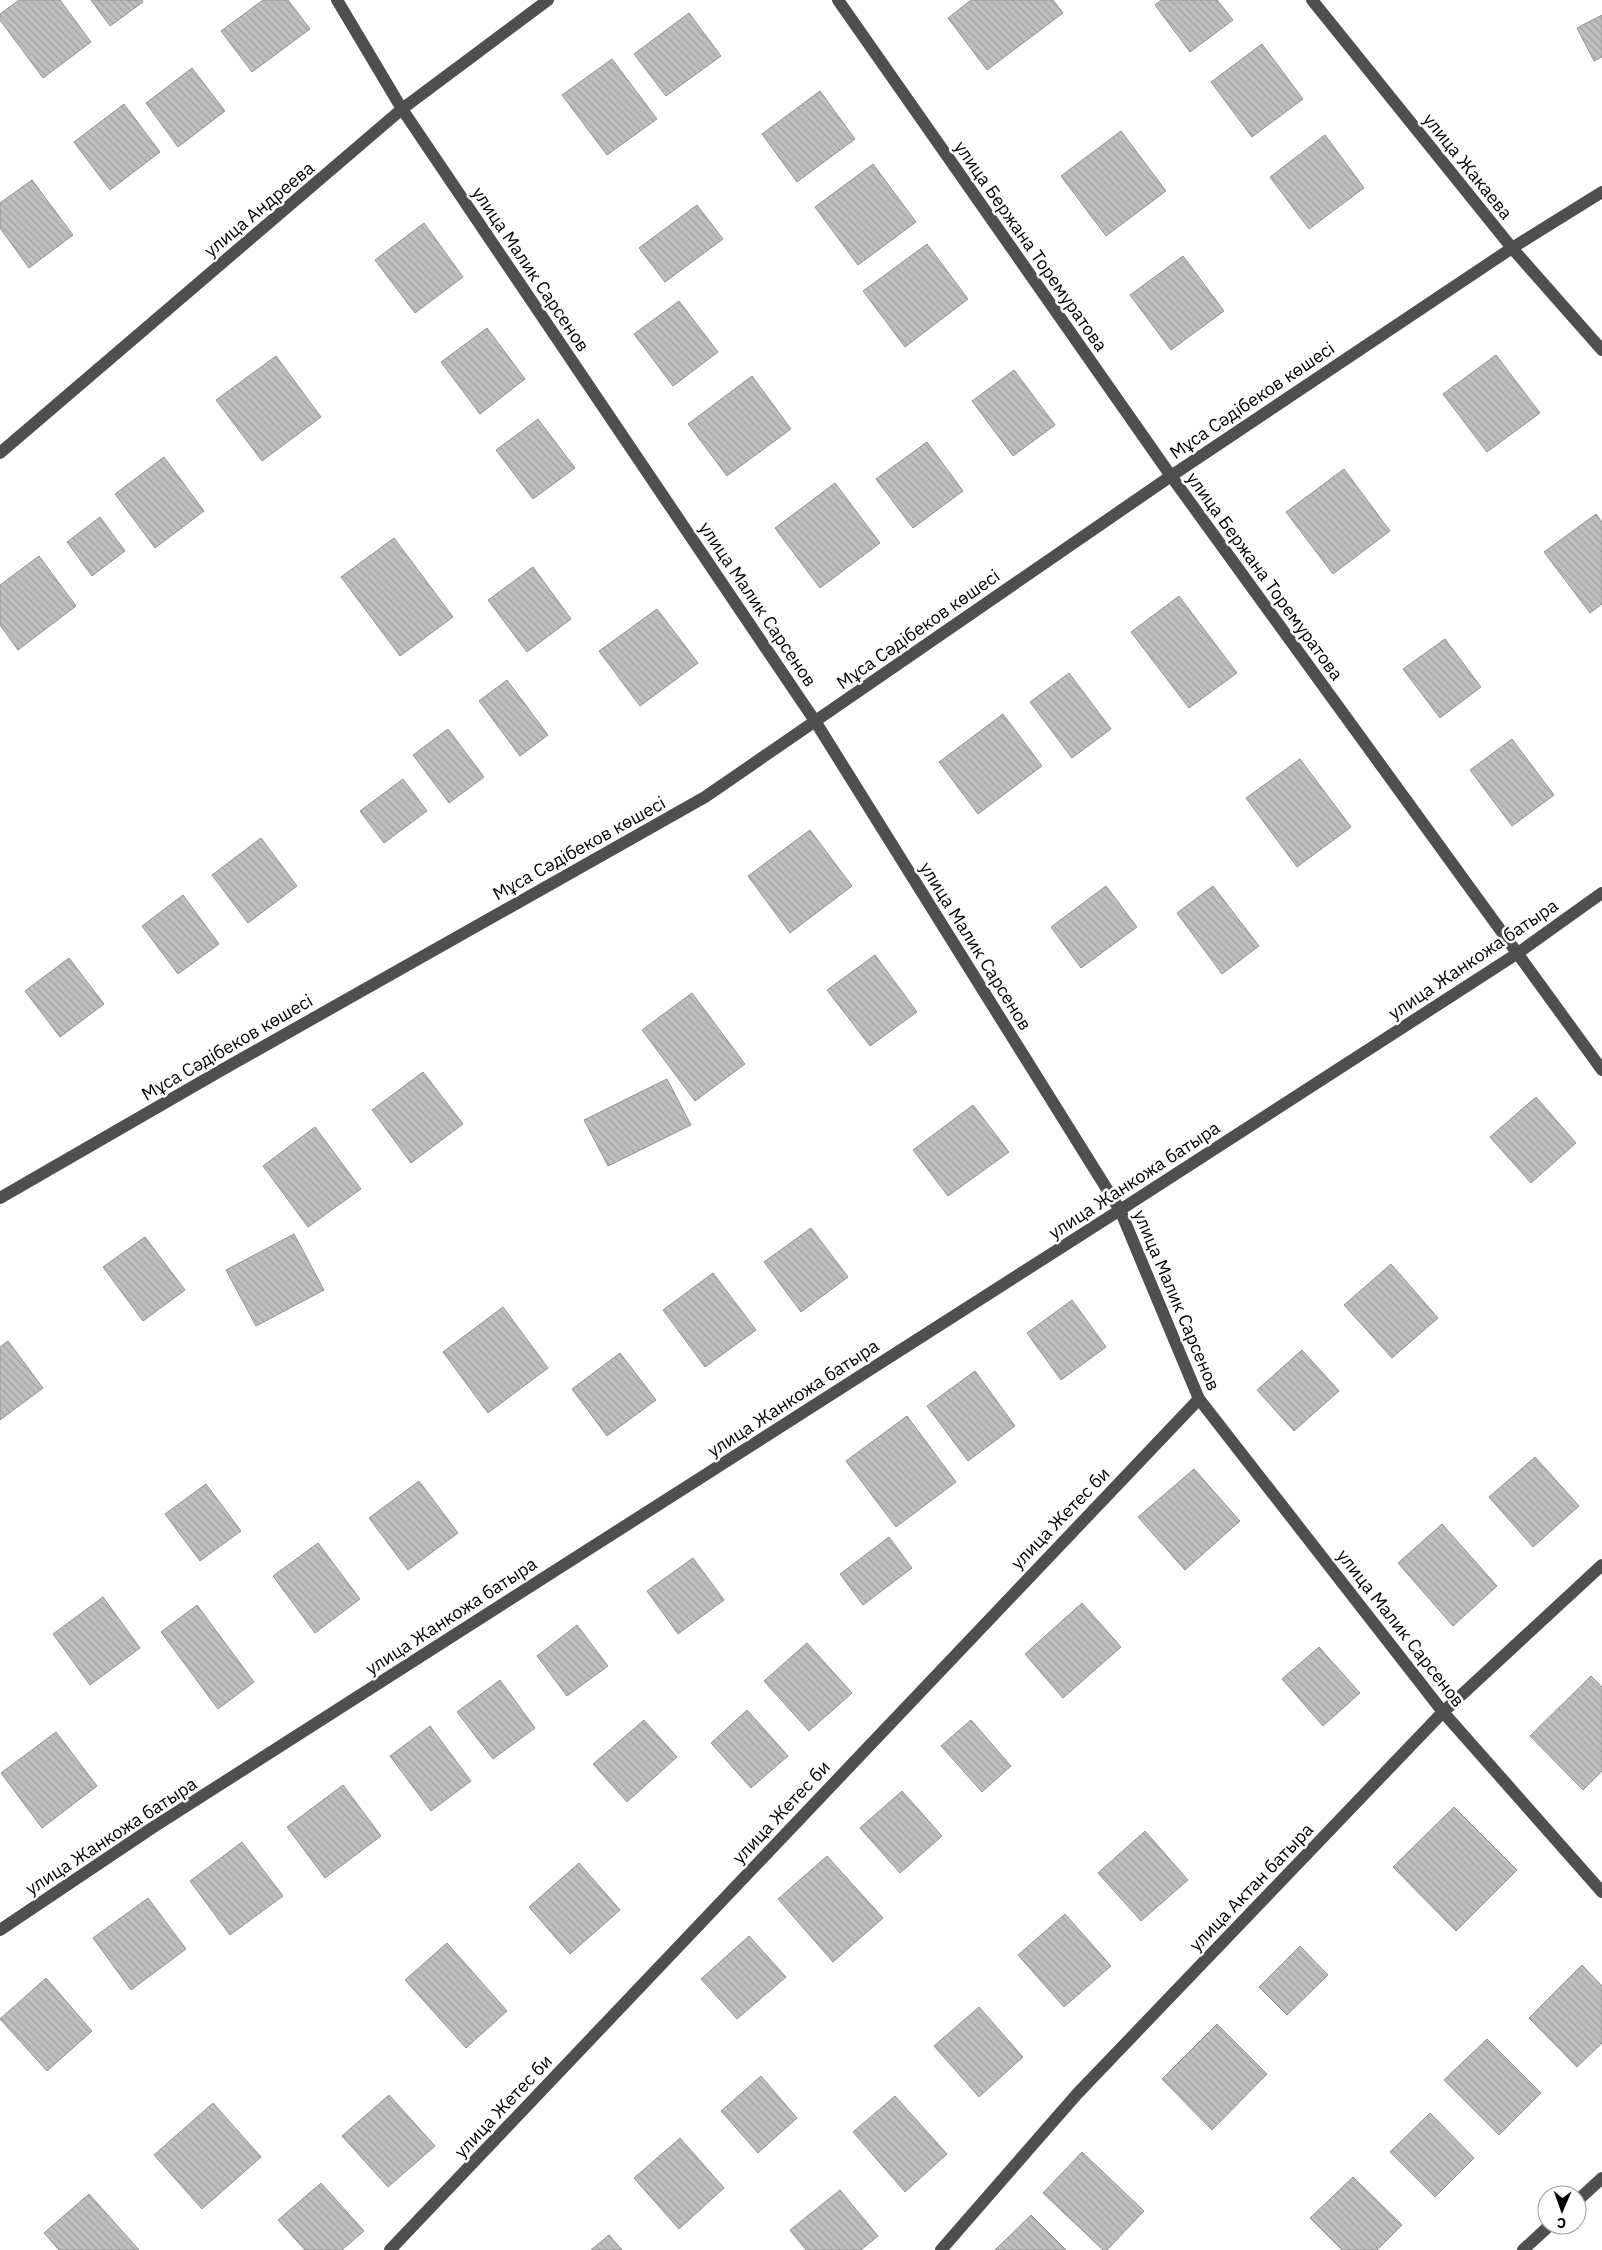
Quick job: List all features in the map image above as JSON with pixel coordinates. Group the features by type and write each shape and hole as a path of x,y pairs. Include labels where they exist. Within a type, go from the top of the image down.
{"street":[{"name":"улица Малик Сарсенов","path":"337,0 402,109 815,721 1120,1210 1199,1398 1443,1712 1602,1892"},
{"name":"улица Андреева","path":"0,453 402,109 548,0"},
{"name":"улица Бержана Торемуратова","path":"838,0 1171,476 1602,1070"},
{"name":"улица Жакаева","path":"1312,0 1512,248 1602,350"},
{"name":"Мұса Сәдібеков көшесі","path":"0,1198 220,1071 705,797 1171,476 1512,248 1602,192"},
{"name":"улица Жанкожа батыра","path":"0,1930 152,1828 1120,1210 1518,953 1602,893"},
{"name":"улица Жетес би","path":"390,2250 1199,1398"},
{"name":"улица Актан батыра","path":"941,2250 1077,2094 1443,1712 1602,1565"},
{"path":"1587,2192 1602,2178"},
{"path":"1523,2250 1539,2235"}],"building":[{"path":"19,0 60,0 91,42 43,78 0,20 0,14"},
{"path":"91,0 142,0 143,2 110,26"},
{"path":"263,0 288,0 310,29 252,72 221,31"},
{"path":"971,0 1053,0 1063,13 987,70 948,18"},
{"path":"1161,0 1217,0 1233,20 1190,52 1155,5"},
{"path":"689,13 721,56 666,96 634,54"},
{"path":"1602,15 1602,57 1594,61 1577,28"},
{"path":"1262,44 1303,99 1252,137 1211,82"},
{"path":"612,59 657,119 607,155 562,95"},
{"path":"192,68 225,111 178,147 146,103"},
{"path":"820,91 855,139 797,182 762,134"},
{"path":"124,104 160,152 110,190 74,142"},
{"path":"1121,131 1166,191 1106,236 1061,176"},
{"path":"1325,135 1364,188 1309,229 1270,177"},
{"path":"873,164 916,222 858,265 815,207"},
{"path":"32,180 73,235 29,268 0,228 0,203"},
{"path":"697,205 723,239 665,282 639,248"},
{"path":"424,223 463,277 415,313 375,260"},
{"path":"927,244 968,299 905,347 863,291"},
{"path":"1183,256 1224,311 1171,350 1130,295"},
{"path":"679,301 718,352 673,386 634,334"},
{"path":"487,328 525,379 480,414 441,362"},
{"path":"1496,355 1540,413 1487,452 1443,394"},
{"path":"276,356 321,417 262,461 216,400"},
{"path":"1014,370 1055,425 1013,456 972,401"},
{"path":"752,376 791,429 727,476 688,424"},
{"path":"538,419 575,468 533,499 496,450"},
{"path":"927,442 963,491 913,528 876,479"},
{"path":"164,457 204,511 155,548 115,494"},
{"path":"1344,469 1390,531 1333,574 1286,512"},
{"path":"835,483 880,543 820,588 775,528"},
{"path":"1596,514 1602,522 1602,604 1590,613 1544,552"},
{"path":"100,517 125,551 92,576 67,542"},
{"path":"394,538 453,617 400,656 341,577"},
{"path":"39,556 76,606 18,650 0,625 0,585"},
{"path":"533,567 571,619 527,652 488,600"},
{"path":"1179,596 1237,673 1189,708 1131,632"},
{"path":"657,609 698,663 640,706 599,651"},
{"path":"1445,639 1481,687 1440,718 1403,669"},
{"path":"1069,673 1111,729 1072,758 1030,702"},
{"path":"507,680 548,735 520,756 479,701"},
{"path":"1003,714 1042,766 978,814 939,762"},
{"path":"448,729 484,777 449,803 413,755"},
{"path":"1512,739 1554,795 1512,826 1470,770"},
{"path":"1300,759 1351,827 1297,867 1246,798"},
{"path":"403,779 427,811 384,843 360,811"},
{"path":"810,830 852,886 790,933 748,876"},
{"path":"261,838 297,886 248,923 212,875"},
{"path":"1106,886 1137,927 1081,968 1051,927"},
{"path":"1213,886 1259,946 1222,974 1177,913"},
{"path":"183,895 219,944 178,974 142,926"},
{"path":"875,955 917,1012 870,1046 827,990"},
{"path":"69,958 104,1004 60,1037 25,991"},
{"path":"692,993 745,1064 695,1101 642,1030"},
{"path":"423,1072 463,1124 411,1163 372,1110"},
{"path":"667,1079 691,1125 608,1166 584,1120"},
{"path":"1536,1097 1576,1143 1531,1183 1490,1137"},
{"path":"973,1105 1009,1152 948,1196 913,1150"},
{"path":"315,1127 361,1189 308,1227 263,1166"},
{"path":"811,1228 848,1277 801,1312 764,1262"},
{"path":"294,1234 324,1290 256,1326 226,1270"},
{"path":"145,1237 185,1290 143,1321 103,1267"},
{"path":"1391,1264 1438,1318 1392,1358 1344,1305"},
{"path":"713,1273 756,1330 705,1367 663,1310"},
{"path":"1072,1300 1106,1347 1061,1380 1027,1333"},
{"path":"503,1307 548,1368 488,1413 443,1352"},
{"path":"8,1341 43,1388 0,1420 0,1347"},
{"path":"1302,1350 1339,1391 1294,1431 1257,1390"},
{"path":"620,1353 656,1400 607,1436 572,1389"},
{"path":"975,1371 1015,1426 968,1461 927,1406"},
{"path":"907,1416 956,1482 896,1527 846,1461"},
{"path":"1535,1457 1579,1506 1533,1547 1489,1497"},
{"path":"1194,1469 1240,1521 1185,1570 1138,1517"},
{"path":"419,1481 458,1533 408,1570 369,1518"},
{"path":"206,1484 241,1531 200,1561 165,1514"},
{"path":"1442,1524 1497,1586 1453,1626 1398,1563"},
{"path":"889,1537 912,1568 863,1605 840,1574"},
{"path":"318,1543 360,1599 315,1633 273,1576"},
{"path":"693,1558 724,1600 678,1634 647,1591"},
{"path":"103,1597 140,1648 90,1685 53,1634"},
{"path":"1082,1603 1121,1647 1063,1698 1025,1654"},
{"path":"197,1605 254,1682 218,1709 161,1632"},
{"path":"577,1625 608,1666 567,1696 537,1656"},
{"path":"807,1643 852,1693 809,1731 764,1681"},
{"path":"1319,1647 1360,1693 1323,1726 1282,1679"},
{"path":"1591,1676 1602,1687 1602,1771 1583,1790 1530,1736"},
{"path":"500,1680 535,1728 493,1759 457,1712"},
{"path":"747,1710 788,1756 751,1788 711,1743"},
{"path":"644,1720 677,1757 627,1802 593,1764"},
{"path":"971,1720 1011,1766 982,1792 941,1746"},
{"path":"430,1726 471,1781 431,1811 390,1756"},
{"path":"56,1732 97,1786 42,1828 1,1773"},
{"path":"343,1785 381,1836 325,1878 287,1827"},
{"path":"902,1791 942,1836 900,1873 860,1828"},
{"path":"1454,1807 1517,1870 1456,1931 1393,1867"},
{"path":"1145,1831 1188,1880 1141,1921 1098,1873"},
{"path":"242,1842 283,1896 230,1935 190,1881"},
{"path":"827,1856 883,1918 833,1962 778,1899"},
{"path":"579,1863 620,1910 570,1954 529,1907"},
{"path":"148,1898 186,1949 131,1990 93,1938"},
{"path":"1065,1914 1111,1966 1064,2007 1018,1955"},
{"path":"749,1936 786,1977 737,2019 701,1979"},
{"path":"447,1943 507,2011 466,2048 405,1980"},
{"path":"1300,1946 1328,1975 1287,2015 1259,1987"},
{"path":"1582,1965 1602,1986 1602,2043 1577,2067 1529,2018"},
{"path":"46,1978 92,2031 47,2071 0,2019"},
{"path":"979,2007 1023,2057 979,2097 934,2046"},
{"path":"1217,2024 1267,2074 1212,2130 1162,2079"},
{"path":"1487,2039 1541,2093 1499,2135 1444,2080"},
{"path":"761,2076 797,2118 758,2153 721,2111"},
{"path":"389,2095 435,2146 388,2187 342,2136"},
{"path":"895,2096 947,2154 905,2192 853,2132"},
{"path":"213,2103 261,2157 202,2209 154,2155"},
{"path":"1430,2113 1474,2158 1435,2197 1390,2152"},
{"path":"680,2138 724,2188 679,2229 634,2178"},
{"path":"1082,2152 1144,2211 1107,2250 1103,2250 1043,2193"},
{"path":"1353,2177 1402,2225 1377,2250 1342,2250 1310,2218"},
{"path":"321,2183 364,2231 342,2250 305,2250 278,2220"},
{"path":"840,2190 878,2236 861,2250 806,2250 790,2230"},
{"path":"89,2194 139,2250 59,2250 44,2233"},
{"path":"1031,2215 1066,2250 995,2250"},
{"path":"609,2235 622,2250 591,2250"}]}
